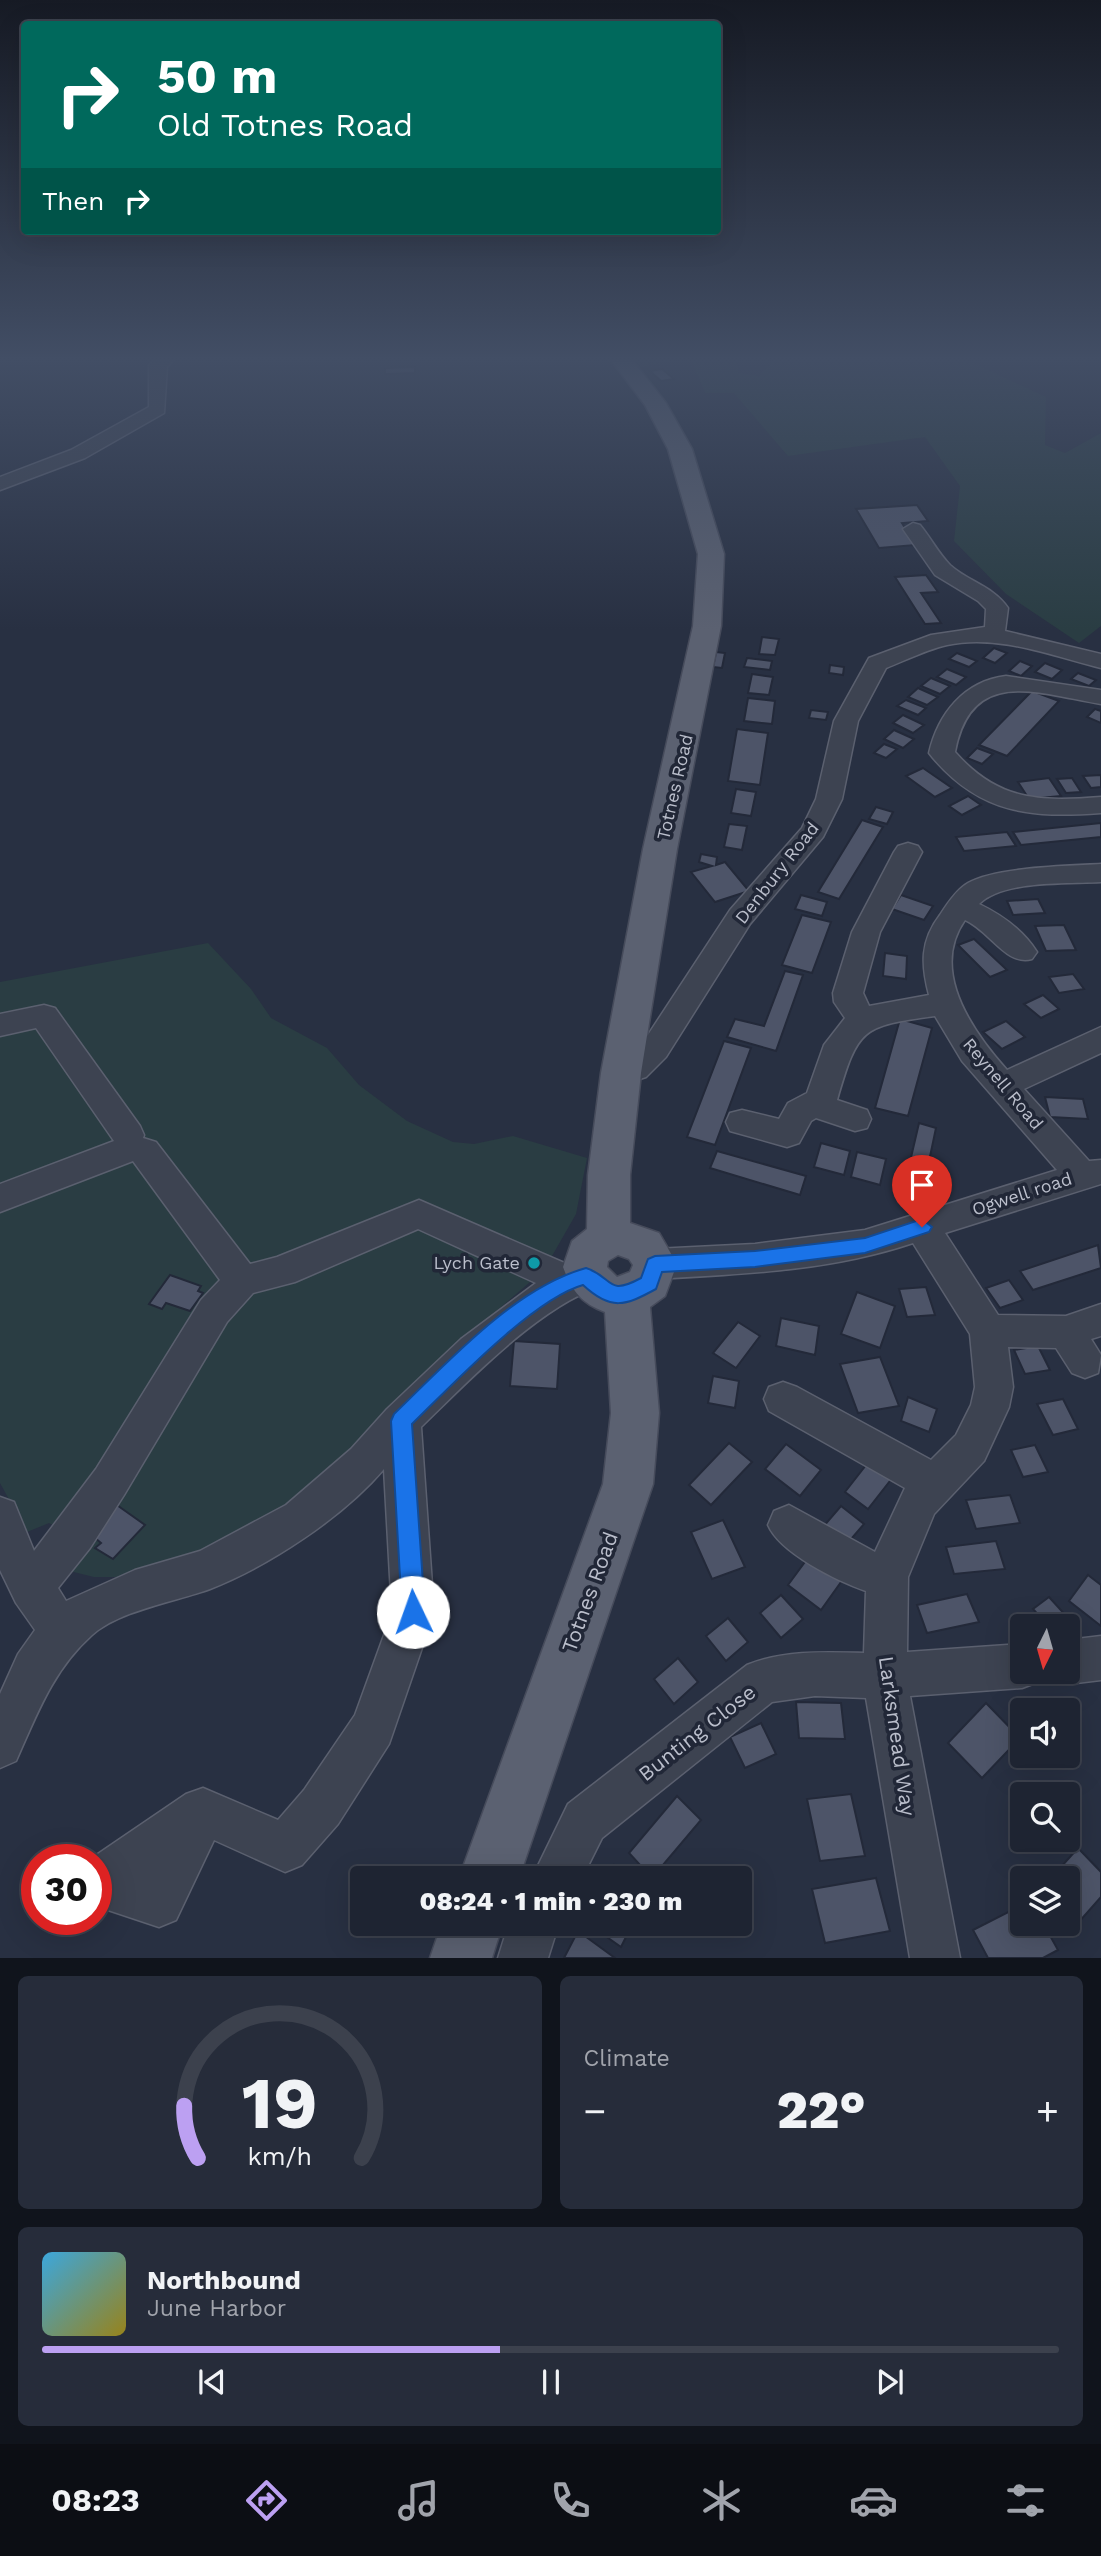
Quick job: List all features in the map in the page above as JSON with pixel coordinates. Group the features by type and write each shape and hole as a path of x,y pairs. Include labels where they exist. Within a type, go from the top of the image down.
{"main road":[{"name":"Totnes Road","path":"493,1866 628,1485 636,1441 635,1369 608,1279 585,1259 590,1250 609,1238 609,1175 621,1073 660,849 708,626 711,554 679,447"},
{"path":"461,1958 469,1936"}],"street":[{"path":"0,484 90,447"},
{"path":"912,528 943,570 986,596 997,608 996,626 991,635"},
{"name":"Denbury Road","path":"621,1073 635,1069 655,1049 740,917 814,831 829,799 846,721 877,663 947,638 991,635 1101,660"},
{"path":"1101,697 999,683 961,706 944,735 942,753 973,785 1020,807 1054,810 1101,805"},
{"path":"863,1020 849,1002 848,993 866,932 913,863"},
{"name":"Reynell Road","path":"1091,1173 972,1053 952,1022 937,969 937,949 944,929 978,889 1016,879 1101,873"},
{"path":"960,907 991,921 1022,952"},
{"path":"742,1122 787,1134 799,1112 821,1100 837,1049 848,1029 885,1012 946,1004"},
{"path":"0,1025 44,1016 132,1146 242,1281"},
{"path":"1003,1085 1075,1054 1101,1038"},
{"path":"821,1100 825,1108 855,1119"},
{"path":"0,1198 132,1146"},
{"name":"Ogwell road","path":"608,1279 865,1245 1091,1173"},
{"path":"31,1588 75,1534 214,1311 242,1281 282,1271 419,1214 608,1279"},
{"name":"Larksmead Way","path":"922,1227 988,1331 994,1387 990,1407 970,1448 914,1511 887,1577 886,1676 895,1748 935,1958"},
{"path":"0,1745 34,1670 61,1633 79,1617 135,1591 208,1569 300,1519 365,1462 401,1421 474,1351 608,1279"},
{"path":"988,1331 1075,1346 1101,1320"},
{"path":"783,1399 936,1484"},
{"path":"203,1811 285,1848 320,1807 373,1728 413,1612 401,1421"},
{"path":"0,1516 31,1588 61,1633"},
{"path":"789,1525 853,1566 887,1577"},
{"path":"1080,1661 1101,1658"},
{"name":"Bunting Close","path":"562,1866 584,1821 763,1681 815,1674 886,1676 1010,1666"},
{"path":"523,1958 530,1936"}],"shaded area":[{"path":"781,447 850,447 788,456"},
{"path":"932,447 1051,447 1065,453 1075,447 1101,447 1101,626 1079,643 1006,594 954,541 960,486"},
{"path":"208,943 251,989 271,1018 327,1048 359,1085 407,1121 453,1142 474,1144 513,1136 587,1158 576,1214 544,1270 479,1326 295,1502 220,1544 118,1577 94,1577 70,1571 62,1530 49,1523 27,1532 0,1483 0,982"}],"building":[{"path":"917,505 928,521 902,523 916,545 879,548 856,509"},
{"path":"926,575 938,592 921,593 941,623 925,624 895,577"},
{"path":"762,637 779,639 775,655 759,654"},
{"path":"994,648 1007,653 995,663 983,658"},
{"path":"716,652 725,653 722,668 713,667"},
{"path":"957,653 977,661 969,667 949,659"},
{"path":"747,658 772,661 770,670 744,667"},
{"path":"1020,661 1032,666 1021,676 1009,671"},
{"path":"1045,663 1062,670 1052,679 1035,672"},
{"path":"830,665 844,667 843,675 829,673"},
{"path":"947,669 966,677 956,685 937,677"},
{"path":"1078,673 1096,680 1089,686 1071,679"},
{"path":"752,674 773,677 769,695 748,693"},
{"path":"931,678 950,686 940,694 921,686"},
{"path":"918,688 938,697 927,705 908,697"},
{"path":"1032,691 1059,701 1007,756 979,745"},
{"path":"748,698 775,701 772,724 744,721"},
{"path":"906,700 926,708 918,715 897,706"},
{"path":"1095,709 1101,711 1101,723 1087,717"},
{"path":"811,710 828,712 826,720 809,718"},
{"path":"903,715 924,725 913,733 893,723"},
{"path":"737,729 768,733 760,785 728,781"},
{"path":"894,730 914,739 903,748 884,739"},
{"path":"884,744 897,749 886,758 874,753"},
{"path":"977,748 993,754 982,764 967,758"},
{"path":"923,768 952,788 935,797 906,776"},
{"path":"1101,775 1101,787 1091,788 1083,776"},
{"path":"1049,778 1061,796 1029,799 1018,782"},
{"path":"1072,778 1081,792 1066,793 1057,779"},
{"path":"736,789 756,792 751,816 731,813"},
{"path":"968,796 981,805 962,815 949,806"},
{"path":"876,807 893,812 887,824 869,819"},
{"path":"862,820 883,827 839,899 818,892"},
{"path":"1101,823 1101,837 1021,845 1013,832"},
{"path":"729,824 747,826 742,850 724,847"},
{"path":"1007,832 1016,846 964,851 956,837"},
{"path":"701,854 717,857 716,865 725,862 749,891 715,902 691,872 712,866 699,862"},
{"path":"801,895 827,902 822,916 795,909"},
{"path":"901,895 933,906 924,920 892,909"},
{"path":"1038,899 1045,913 1013,915 1007,901"},
{"path":"802,915 831,922 812,973 782,965"},
{"path":"1064,925 1076,950 1046,951 1035,926"},
{"path":"974,939 1007,970 990,977 958,945"},
{"path":"885,953 907,956 906,979 883,976"},
{"path":"785,971 803,975 776,1051 727,1037 735,1019 764,1026"},
{"path":"1073,974 1084,989 1059,993 1049,977"},
{"path":"1043,995 1059,1009 1041,1018 1024,1004"},
{"path":"900,1019 932,1028 908,1116 875,1108"},
{"path":"1006,1021 1025,1037 1002,1049 983,1032"},
{"path":"724,1041 751,1048 715,1145 687,1137"},
{"path":"1045,1097 1083,1099 1088,1119 1050,1117"},
{"path":"919,1123 936,1128 927,1171 909,1166"},
{"path":"821,1143 850,1151 844,1175 814,1167"},
{"path":"717,1151 806,1176 800,1195 710,1168"},
{"path":"857,1152 886,1159 880,1185 851,1177"},
{"path":"1098,1245 1101,1268 1033,1290 1020,1271"},
{"path":"170,1275 201,1286 198,1291 203,1293 190,1311 166,1303 162,1309 149,1304"},
{"path":"1009,1280 1023,1300 1000,1308 986,1288"},
{"path":"926,1287 935,1315 907,1317 899,1289"},
{"path":"857,1292 895,1306 880,1348 841,1334"},
{"path":"781,1318 819,1326 815,1355 776,1346"},
{"path":"738,1322 760,1336 736,1368 713,1353"},
{"path":"514,1341 560,1344 557,1389 510,1386"},
{"path":"1038,1346 1050,1370 1025,1374 1014,1350"},
{"path":"880,1357 899,1406 858,1413 840,1364"},
{"path":"713,1376 739,1381 735,1408 708,1403"},
{"path":"908,1397 937,1409 929,1432 901,1421"},
{"path":"1063,1399 1078,1429 1053,1435 1037,1404"},
{"path":"729,1443 752,1462 711,1505 689,1485"},
{"path":"786,1444 821,1470 800,1496 765,1469"},
{"path":"1035,1445 1048,1472 1023,1477 1011,1450"},
{"path":"870,1460 893,1477 868,1509 845,1492"},
{"path":"1010,1495 1020,1523 976,1529 966,1500"},
{"path":"114,1503 145,1525 113,1559 95,1548 101,1543 88,1532"},
{"path":"841,1506 864,1524 846,1545 823,1527"},
{"path":"723,1520 745,1567 712,1579 691,1532"},
{"path":"996,1541 1005,1569 954,1574 946,1547"},
{"path":"813,1551 846,1575 821,1610 788,1585"},
{"path":"1088,1575 1101,1585 1101,1626 1069,1601"},
{"path":"967,1594 979,1622 927,1633 917,1605"},
{"path":"781,1595 803,1619 781,1638 760,1613"},
{"path":"1049,1597 1064,1614 1037,1614 1033,1609"},
{"path":"728,1618 748,1642 726,1661 706,1636"},
{"path":"678,1658 698,1682 674,1704 654,1679"},
{"path":"796,1702 841,1703 845,1739 799,1738"},
{"path":"986,1703 1010,1728 1010,1749 982,1778 948,1743"},
{"path":"761,1723 776,1754 745,1768 730,1737"},
{"path":"851,1794 865,1856 820,1861 807,1799"},
{"path":"677,1796 701,1820 662,1866 641,1866 629,1853"},
{"path":"1080,1850 1101,1872 1101,1897 1080,1921 1080,1866 1062,1866 1074,1852"},
{"path":"876,1878 890,1931 825,1943 812,1889"},
{"path":"1010,1911 1010,1936 1050,1936 1058,1950 1043,1958 988,1958 973,1930"},
{"path":"575,1936 585,1936 615,1958 564,1958"},
{"path":"605,1936 626,1936 621,1947"}],"place":[{"name":"Lych Gate","path":"534,1263"}],"route":[{"path":"413,1612 401,1421 474,1351 526,1309 567,1281 586,1276 597,1289 612,1295 626,1296 645,1288 653,1276 655,1264 755,1259 865,1245 922,1227"}]}
